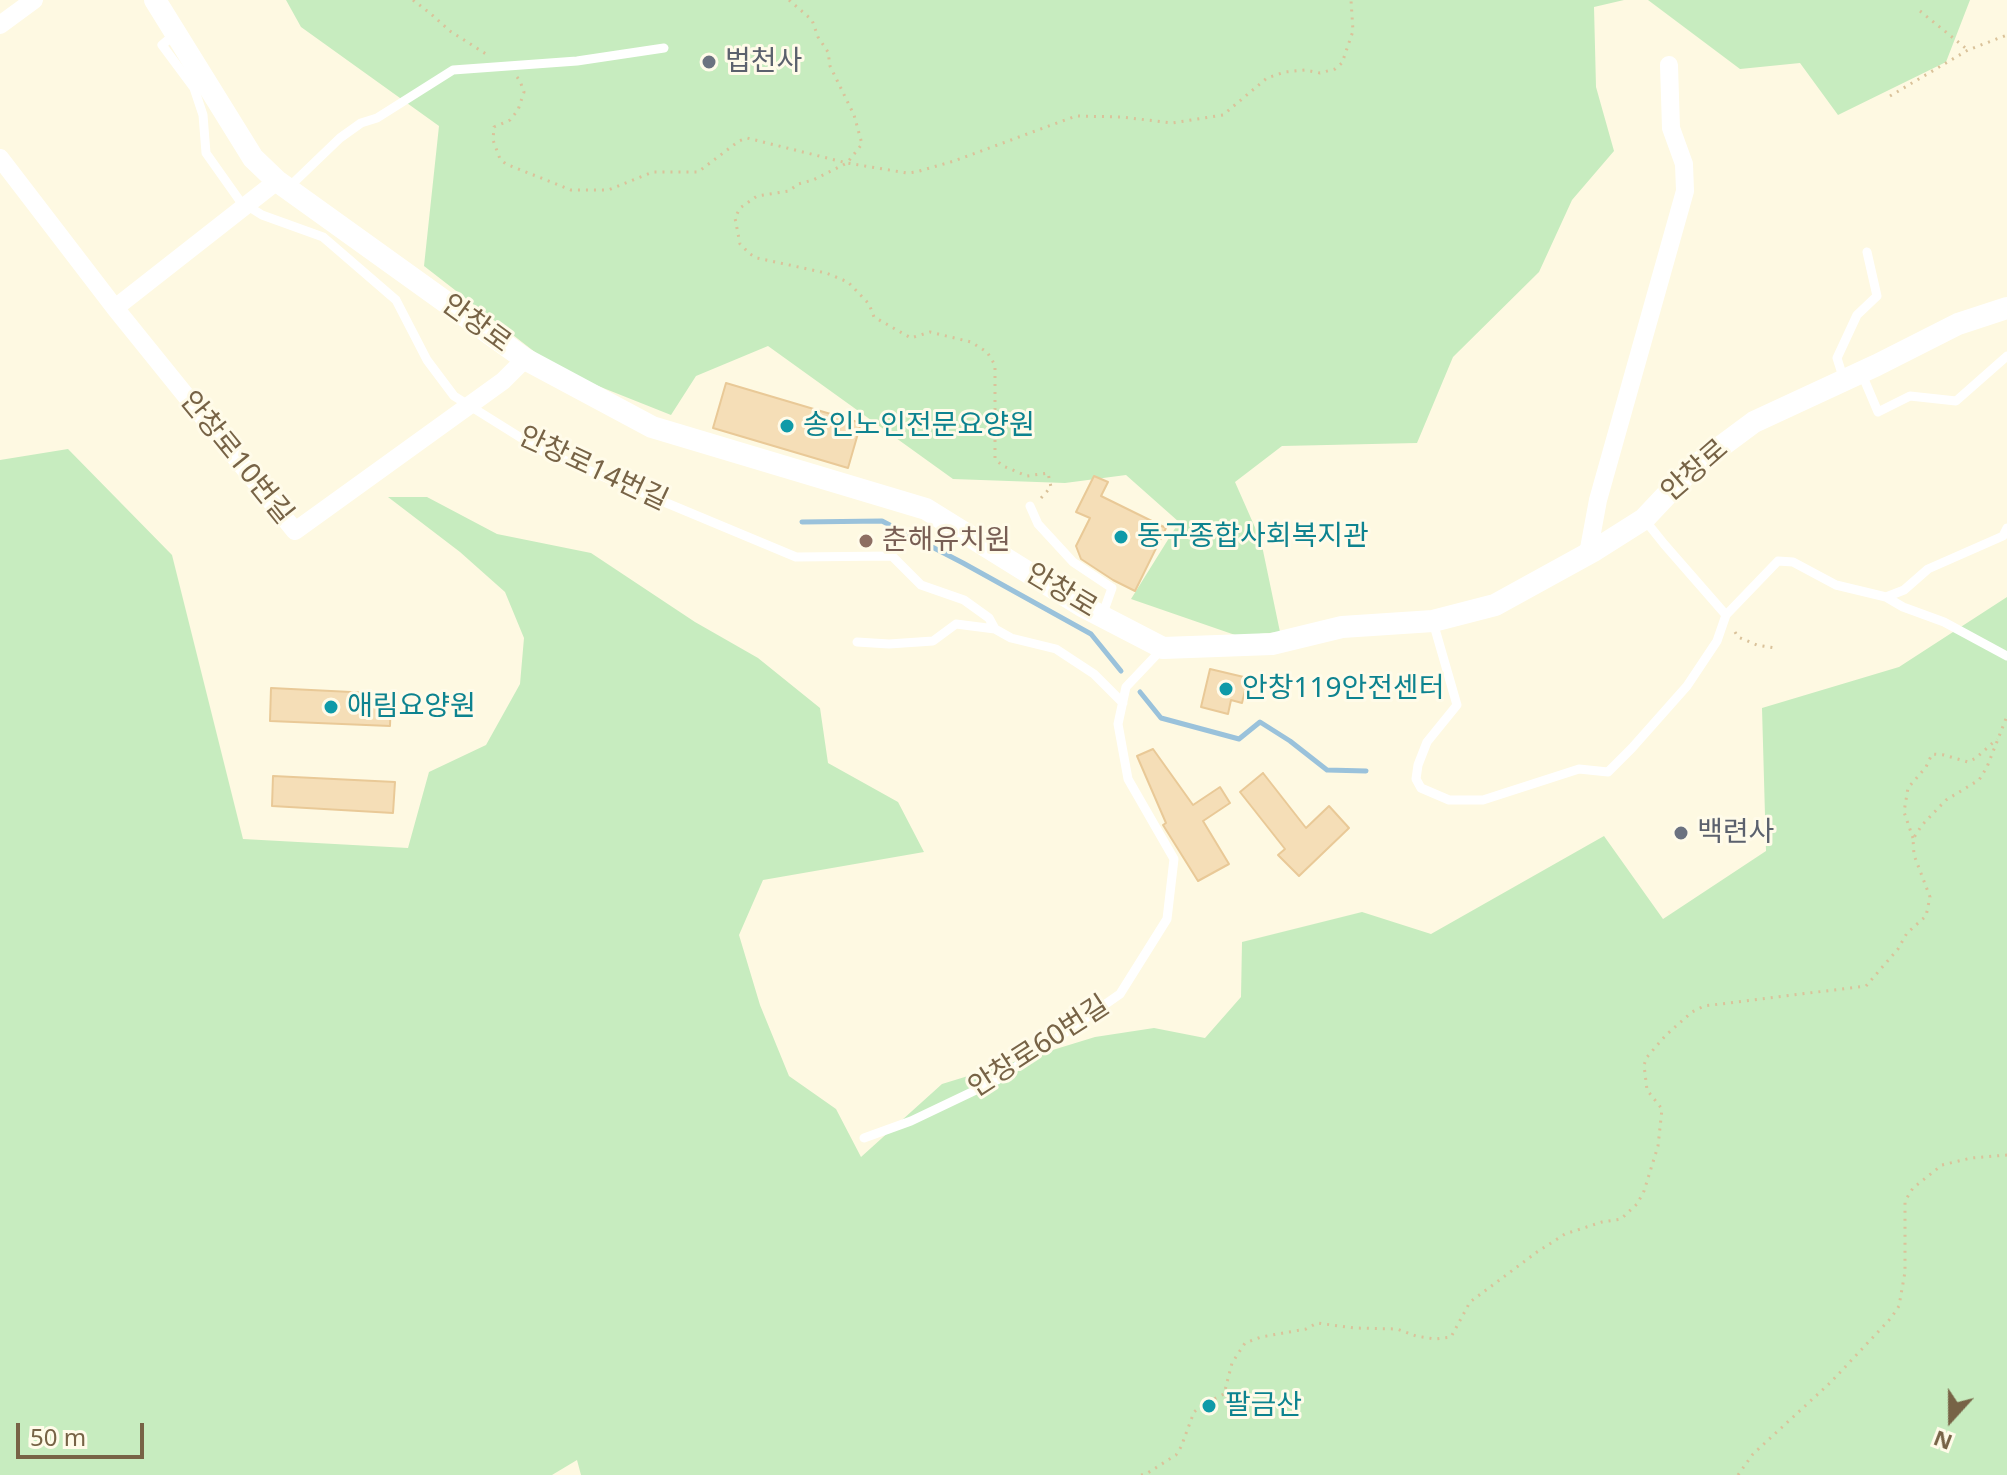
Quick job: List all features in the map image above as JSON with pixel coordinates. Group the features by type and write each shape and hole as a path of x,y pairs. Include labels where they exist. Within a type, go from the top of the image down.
{"street":[{"path":"0,25 34,0"},
{"name":"안창로","path":"155,0 253,158 276,187 525,359 652,427 926,509 1082,606 1163,648 1272,644 1342,627 1433,621 1495,605 1644,519 1692,468 1754,422 1958,324 2007,308"},
{"path":"1588,554 1598,500 1685,191 1684,164 1671,128 1669,65"},
{"name":"안창로10번길","path":"0,158 115,308 295,531 503,381 525,359"},
{"path":"115,308 276,187"}],"lane":[{"name":"안창로14번길","path":"175,33 162,45 194,88 203,115 206,153 240,201 262,215 323,237 396,300 427,360 454,396 542,451 796,557 892,556 921,585 964,600 989,618 995,629"},
{"path":"276,187 361,123 377,118 453,70 577,61 664,48"},
{"path":"1867,252 1877,296 1857,315 1837,358 1878,412 1910,396 1956,401 2007,356"},
{"path":"1030,506 1038,524 1073,562 1112,588 1102,616"},
{"path":"1644,519 1726,615"},
{"path":"1886,597 1904,590 1928,569 2003,536 2007,528"},
{"path":"1433,621 1457,705 1427,742 1416,779 1421,788 1449,800 1483,800 1579,769 1608,772 1687,686 1717,641 1726,615 1778,561 1793,562 1836,585 1886,597 1903,607 1944,622 2007,656"},
{"path":"857,642 889,644 933,641 956,624 995,629 1011,638 1056,649 1094,674 1123,703"},
{"name":"안창로60번길","path":"864,1138 911,1121 997,1080 1120,994 1167,919 1174,859 1128,779 1118,724 1126,687 1163,648"}],"path":[{"path":"413,0 473,47 508,66 520,81 524,92 518,110 510,120 494,127 493,140 500,159 571,190 608,190 653,172 698,172 747,138 847,163 907,173 954,161 1076,116 1172,123 1223,115 1267,78 1285,72 1305,70 1320,73 1335,69 1346,56 1353,31 1351,0"},
{"path":"789,0 812,20 854,115 862,144 847,163 789,191 757,196 740,208 735,218 740,244 757,258 826,273 848,282 869,304 874,317 911,338 930,332 971,342 987,352 995,365 995,459 1003,466 1027,476 1048,473 1051,487 1030,506"},
{"path":"1920,11 1968,50"},
{"path":"1890,96 1968,50 2007,35"},
{"path":"1726,615 1738,637 1775,648"},
{"path":"1913,839 1946,800 1979,780 2007,716"},
{"path":"1141,1475 1176,1455 1194,1412 1224,1394 1232,1363 1245,1343 1306,1329 1317,1323 1397,1329 1435,1339 1451,1337 1470,1302 1537,1252 1565,1234 1621,1219 1637,1204 1644,1191 1658,1146 1662,1109 1647,1090 1644,1065 1647,1057 1666,1035 1692,1012 1704,1006 1866,986 1898,949 1907,933 1926,916 1930,897 1914,855 1913,839 1904,812 1908,788 1926,767 1932,754 1968,762 1997,739"},
{"path":"1738,1475 1753,1454 1831,1382 1899,1306 1905,1272 1905,1201 1913,1188 1942,1165 1971,1158 2007,1155"}],"green space":[{"path":"286,0 1624,0 1594,7 1596,87 1614,151 1572,200 1539,272 1453,357 1417,443 1282,446 1235,482 1261,541 1280,632 1238,636 1131,599 1179,522 1126,475 1065,483 953,479 768,346 696,376 671,415 558,370 424,266 439,126 301,27"},
{"path":"1648,0 1970,0 1946,62 1838,115 1800,63 1740,69"},
{"path":"68,449 172,555 243,839 408,848 429,772 486,745 520,684 524,638 505,592 460,552 388,497 427,497 497,534 591,553 695,622 758,658 820,708 828,763 898,802 924,852 763,880 739,935 760,1005 789,1076 836,1109 861,1157 942,1084 1095,1037 1154,1028 1205,1038 1241,997 1242,942 1362,912 1431,934 1604,836 1663,919 1766,851 1762,708 1899,667 2007,597 2007,1475 581,1475 577,1460 552,1475 0,1475 0,460"}],"building":[{"name":"송인노인전문요양원","path":"726,383 861,423 848,468 713,428"},
{"name":"동구종합사회복지관","path":"1094,476 1108,482 1101,496 1166,528 1135,591 1081,559 1076,546 1090,518 1076,512"},
{"name":"안창119안전센터","path":"1210,669 1248,678 1242,703 1231,700 1228,714 1201,707"},
{"name":"애림요양원","path":"271,688 391,694 390,726 270,721"},
{"path":"1153,749 1193,805 1220,787 1230,803 1203,821 1229,864 1198,881 1163,825 1166,823 1137,756"},
{"path":"1263,773 1306,828 1329,806 1349,828 1299,876 1278,855 1285,849 1240,792"},
{"path":"273,776 395,782 393,813 272,806"}],"waterway":[{"path":"802,522 882,521 1091,634 1121,671"},
{"path":"1140,692 1161,718 1239,739 1260,722 1327,770 1366,771"}],"place":[{"name":"법천사","path":"709,62"},
{"name":"송인노인전문요양원","path":"787,426"},
{"name":"동구종합사회복지관","path":"1121,537"},
{"name":"춘해유치원","path":"866,541"},
{"name":"안창119안전센터","path":"1226,689"},
{"name":"애림요양원","path":"331,707"},
{"name":"백련사","path":"1681,833"},
{"name":"팔금산","path":"1209,1406"}]}
